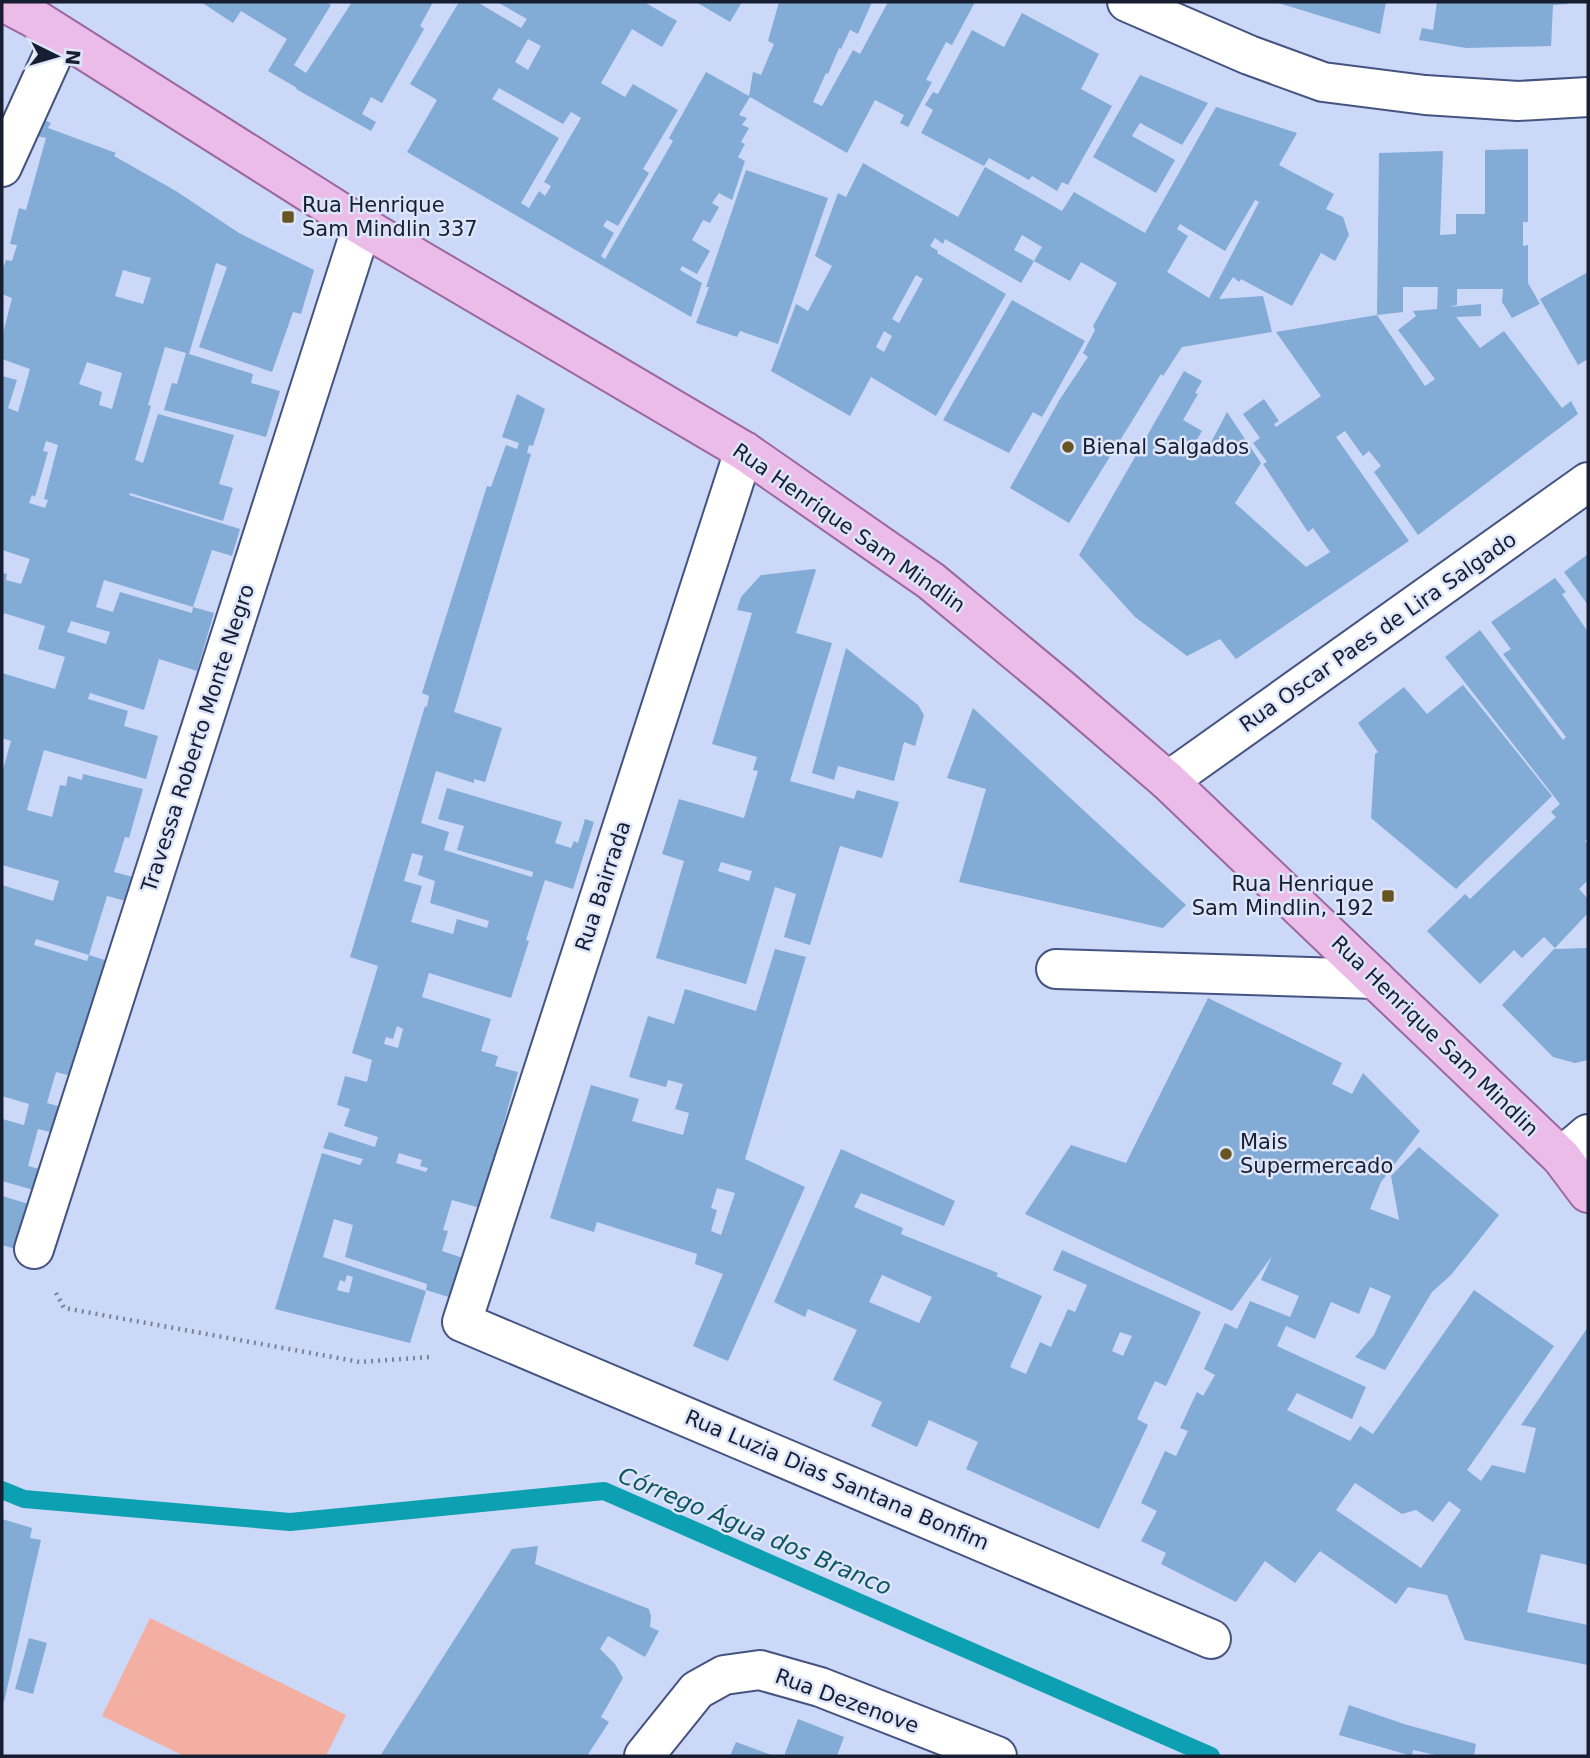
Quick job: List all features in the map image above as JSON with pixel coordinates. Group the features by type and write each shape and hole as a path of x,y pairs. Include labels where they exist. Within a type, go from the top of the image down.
{"main road":[{"name":"Rua Henrique Sam Mindlin","path":"3,2 32,17 362,226 744,451 931,582 1168,782 1375,979 1575,1146 1588,1193"}],"street":[{"path":"1127,2 1250,55 1323,82 1425,95 1518,101 1588,97"},
{"path":"2,167 61,37"},
{"name":"Travessa Roberto Monte Negro","path":"34,1249 362,226"},
{"name":"Rua Bairrada","path":"462,1322 744,451"},
{"name":"Rua Oscar Paes de Lira Salgado","path":"1168,782 1588,482"},
{"path":"1056,969 1375,979"},
{"name":"Rua Luzia Dias Santana Bonfim","path":"462,1322 1211,1639"},
{"name":"Rua Dezenove","path":"644,1756 697,1690 724,1675 760,1670 820,1687 997,1756"}],"path":[{"path":"34,1249 64,1308 359,1362 433,1357 462,1322"}],"shaded area":[{"path":"150,1618 346,1715 326,1756 184,1756 102,1716"}],"building":[{"path":"201,2 326,2 331,5 294,65 306,73 352,2 433,2 420,26 424,29 382,103 371,97 362,114 376,122 371,131 268,71 287,39 241,11 233,23"},
{"path":"459,2 477,2 521,28 527,19 497,2 644,2 677,21 662,47 632,29 601,83 625,97 633,84 678,110 643,169 649,173 618,226 607,220 603,226 614,233 601,256 605,259 673,141 669,138 706,72 749,96 753,72 761,75 774,44 768,41 779,2 872,2 858,34 850,30 828,74 826,73 813,102 822,106 853,50 860,54 888,2 975,2 952,45 946,42 926,80 932,82 908,127 900,123 904,115 875,100 847,153 750,97 739,115 747,118 742,125 749,128 741,142 745,144 738,157 745,161 732,200 719,193 712,203 719,207 710,223 703,220 692,240 710,251 697,274 682,266 680,270 702,283 691,317 407,152 437,100 410,84","holes":["528,39 541,46 528,70 515,62","499,88 563,124 571,112 581,118 544,182 551,186 545,196 539,191 529,208 521,203 559,138 492,99"]},
{"path":"696,2 742,2 730,22"},
{"path":"1275,2 1386,2 1380,34"},
{"path":"1437,2 1568,4 1553,5 1551,46 1466,48 1419,40 1422,28 1433,30"},
{"path":"1022,13 1099,54 1081,89 1112,106 1068,185 1062,182 1057,191 1032,176 1029,180 989,158 984,166 921,133 933,110 925,105 933,92 938,94 972,30 1004,47"},
{"path":"1140,75 1208,103 1182,145 1140,123 1132,136 1175,160 1156,193 1093,157"},
{"path":"1216,107 1297,133 1279,165 1334,194 1326,209 1343,217 1349,235 1335,261 1321,253 1292,306 1233,277 1219,299 1263,296 1272,332 1182,347 1163,376 1161,374 1069,523 1010,488 1060,399 1088,357 1083,353 1095,330 1093,326 1117,283 1081,262 1070,281 1034,261 1021,283 945,239 943,244 935,238 930,246 938,251 937,253 1006,294 936,416 871,377 850,416 771,371 796,304 808,311 832,266 815,256 838,193 846,197 863,163 958,217 985,167 1062,211 1074,192 1145,233","holes":["1255,200 1259,202 1209,298 1167,272 1188,236 1177,229 1180,224 1225,251","1022,235 1042,247 1034,261 1014,250","916,275 923,279 899,323 892,319","884,331 892,336 884,352 876,347"]},
{"path":"36,117 51,123 48,128 116,153 114,156 176,191 239,233 314,270 301,314 293,312 272,372 199,347 227,267 216,263 189,354 253,374 251,383 280,391 266,437 164,410 172,383 177,384 186,353 165,347 135,460 143,463 158,414 234,435 219,484 233,488 223,521 130,493 129,495 240,529 232,556 212,550 193,607 214,613 197,671 159,659 144,710 90,693 88,699 128,711 124,726 158,736 146,779 44,750 27,810 52,817 60,785 66,786 68,776 82,780 83,774 143,789 129,838 125,837 114,872 133,877 126,901 107,896 89,955 108,961 75,1077 56,1072 47,1103 66,1108 58,1134 38,1129 28,1166 47,1171 40,1192 2,1181 2,1119 24,1125 29,1104 2,1096 2,885 53,901 59,881 2,865 2,773 11,741 2,738 2,673 55,689 65,657 38,649 45,626 4,613 2,618 2,573 7,574 6,580 21,584 30,559 2,550 2,376 17,380 8,408 18,412 30,369 2,359 2,337 12,298 2,294 2,271 6,260 12,261 17,245 10,244 19,208 26,210 46,138 32,135","holes":["123,270 151,278 143,304 115,296","87,362 122,373 112,409 99,405 102,392 79,384","46,441 58,445 44,499 48,500 45,508 29,503 32,495 35,497 48,452 43,451","104,580 193,607 192,613 120,592 113,612 96,607","71,621 110,632 106,644 67,632","36,939 89,955 87,961 34,945"]},
{"path":"1528,149 1528,222 1523,222 1523,246 1528,245 1528,283 1540,304 1512,318 1502,302 1503,289 1457,289 1457,305 1449,307 1481,304 1481,316 1456,317 1480,348 1504,331 1562,408 1571,401 1578,414 1418,535 1374,472 1381,466 1369,451 1363,456 1345,431 1336,437 1409,541 1236,659 1220,639 1187,656 1135,617 1079,555 1184,371 1202,381 1183,420 1202,431 1195,443 1207,450 1227,412 1261,463 1235,503 1306,567 1330,552 1313,528 1308,532 1263,464 1267,462 1253,443 1260,438 1243,414 1264,399 1279,421 1274,424 1276,427 1321,396 1276,332 1377,315 1379,153 1443,151 1440,235 1456,234 1456,214 1485,214 1485,150","holes":["1403,287 1438,287 1437,309 1413,311 1416,316 1398,330 1435,379 1425,386 1377,315 1403,312"]},
{"path":"746,170 828,198 778,344 740,331 737,337 696,323"},
{"path":"1588,272 1588,359 1578,365 1540,299"},
{"path":"1012,300 1085,341 1042,417 1033,412 1009,453 943,420"},
{"path":"517,394 545,409 533,446 529,445 527,453 531,454 454,712 502,728 485,782 474,779 474,783 436,771 421,823 449,832 444,850 532,877 533,872 457,850 464,826 438,819 447,788 562,822 555,843 571,848 574,841 578,843 585,819 594,822 573,889 545,880 511,998 429,973 422,997 491,1019 481,1051 498,1056 495,1066 518,1072 480,1208 452,1200 443,1230 448,1231 442,1251 466,1259 455,1299 426,1290 427,1284 345,1257 353,1225 334,1219 323,1257 426,1291 410,1343 275,1309 322,1153 360,1165 363,1159 323,1148 329,1132 375,1147 378,1137 344,1126 350,1109 337,1105 345,1076 367,1082 372,1060 352,1053 378,966 350,957 425,706 427,707 429,696 422,693 487,486 491,487 506,445 517,449 519,443 502,437","holes":["412,853 423,856 418,875 435,881 430,903 489,921 487,928 457,919 453,934 411,922 422,886 404,881","397,1026 403,1029 398,1048 384,1044 386,1037 393,1039","399,1153 422,1160 420,1166 428,1168 426,1172 396,1163","347,1275 353,1277 349,1293 337,1290 340,1280 345,1282"]},
{"path":"1588,554 1588,605 1564,572"},
{"path":"816,570 796,633 832,643 790,781 854,799 857,790 899,802 882,858 840,846 810,945 784,937 796,894 775,887 746,984 656,958 684,861 662,854 679,799 744,818 758,771 753,770 757,757 712,744 752,613 737,610 741,597 761,575","holes":["721,862 752,871 749,881 718,871"]},
{"path":"1555,578 1566,592 1562,594 1588,632 1588,839 1585,841 1588,844 1588,880 1579,889 1588,899 1588,913 1555,948 1544,937 1522,958 1514,950 1480,984 1427,931 1465,894 1470,899 1556,817 1551,812 1560,804 1445,657 1480,630 1563,740 1566,737 1503,654 1511,649 1491,622"},
{"path":"846,648 918,705 924,715 915,746 904,742 894,781 838,766 834,780 812,773"},
{"path":"1463,685 1552,796 1456,889 1371,818 1375,754 1378,752 1358,723 1404,687 1427,714"},
{"path":"973,708 1186,905 1163,928 959,882 986,789 947,778"},
{"path":"1588,948 1588,1060 1575,1063 1553,1057 1502,1005 1554,949"},
{"path":"775,949 806,957 745,1159 805,1187 728,1361 693,1346 723,1274 695,1264 697,1254 597,1222 594,1232 550,1218 591,1085 639,1099 632,1121 683,1135 689,1113 675,1109 683,1084 668,1080 666,1087 629,1077 648,1016 674,1024 685,989 756,1011","holes":["717,1188 735,1193 721,1235 711,1231 717,1210 711,1208"]},
{"path":"1208,998 1342,1063 1332,1084 1352,1094 1363,1073 1420,1131 1381,1182 1370,1209 1399,1220 1391,1176 1419,1147 1499,1215 1451,1275 1432,1292 1385,1370 1355,1357 1374,1335 1391,1296 1370,1287 1359,1314 1331,1302 1315,1339 1286,1326 1277,1346 1366,1387 1352,1419 1297,1393 1287,1410 1350,1441 1360,1426 1373,1434 1474,1290 1554,1346 1467,1470 1481,1481 1492,1465 1525,1473 1536,1428 1521,1425 1588,1327 1588,1565 1541,1554 1527,1612 1588,1625 1588,1665 1465,1640 1447,1595 1408,1587 1396,1604 1320,1551 1295,1583 1265,1561 1236,1602 1161,1564 1166,1553 1141,1541 1157,1511 1141,1503 1165,1451 1176,1456 1188,1431 1180,1428 1197,1392 1203,1396 1215,1375 1204,1369 1225,1323 1237,1329 1250,1301 1290,1317 1299,1296 1261,1280 1272,1256 1232,1311 1025,1214 1071,1145 1126,1163","holes":["1355,1483 1402,1514 1416,1510 1433,1522 1449,1501 1461,1510 1421,1568 1336,1510"]},
{"path":"841,1149 955,1201 944,1226 861,1193 854,1207 903,1228 901,1234 998,1273 996,1276 1042,1296 1010,1367 1026,1374 1040,1342 1051,1347 1068,1309 1075,1312 1087,1285 1053,1270 1062,1250 1201,1312 1166,1386 1155,1381 1137,1419 1148,1425 1099,1529 966,1469 978,1442 929,1420 917,1447 871,1426 882,1402 833,1380 857,1330 808,1309 805,1317 774,1302","holes":["882,1275 932,1297 919,1323 869,1302","1120,1332 1132,1336 1123,1356 1112,1351"]},
{"path":"2,1196 36,1206 22,1251 2,1245"},
{"path":"2,1519 32,1528 30,1538 41,1540 4,1702 2,1701"},
{"path":"538,1546 535,1564 649,1609 650,1627 659,1631 645,1657 608,1636 600,1649 615,1664 623,1678 601,1717 609,1722 587,1756 380,1756 512,1549"},
{"path":"29,1638 47,1643 33,1694 15,1689"},
{"path":"1349,1705 1476,1744 1474,1756 1440,1756 1413,1750 1412,1756 1339,1735"},
{"path":"798,1719 844,1737 837,1756 784,1756"},
{"path":"736,1742 774,1756 730,1756"}],"waterway":[{"name":"Córrego Água dos Branco","path":"2,1490 24,1499 290,1522 604,1491 1211,1756"}],"place":[{"name":"Rua Henrique Sam Mindlin 337","path":"288,217"},
{"name":"Bienal Salgados","path":"1068,447"},
{"name":"Rua Henrique Sam Mindlin, 192","path":"1388,896"},
{"name":"Mais Supermercado","path":"1226,1154"}]}
